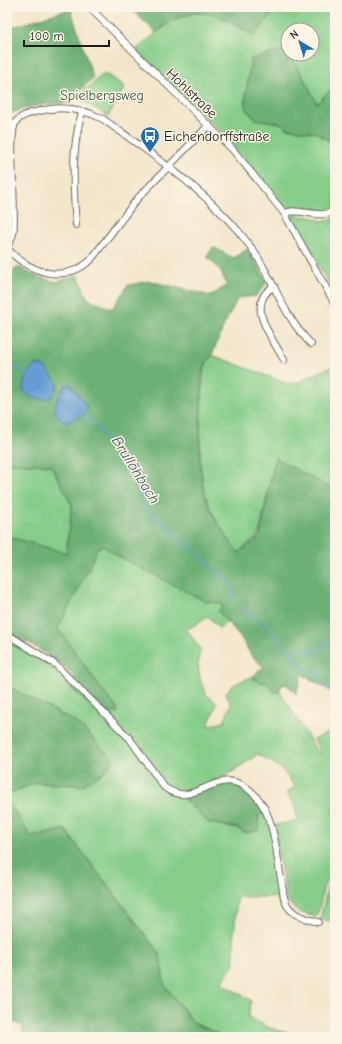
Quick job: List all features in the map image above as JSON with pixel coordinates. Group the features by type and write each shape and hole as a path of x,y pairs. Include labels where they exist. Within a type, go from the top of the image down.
{"street":[{"name":"Hohlstraße","path":"89,7 233,150 284,213 335,304"},
{"path":"209,125 168,167 118,223 90,261 75,271 58,275 38,270 15,257 7,248 13,233 13,148 14,127 16,122 21,117 49,110 69,108 82,112 103,119 168,167 211,203 252,248 274,286 290,320 311,344"},
{"path":"76,225 74,198 74,151 76,134 82,112"},
{"path":"284,213 298,211 315,215 330,214 335,211"},
{"path":"274,286 264,295 259,309 262,319 284,360"},
{"path":"7,634 56,665 130,739 164,786 172,792 182,796 224,780 234,781 244,786 255,795 262,804 271,824 285,901 295,914 318,922"}],"green space":[{"path":"66,7 70,7 93,78 68,103 37,106 22,109 7,115 7,29 66,10"},
{"path":"129,7 276,7 255,36 215,14 191,13 170,21 156,33"},
{"path":"277,7 335,7 335,86 317,103 295,62 320,62 320,22 280,22 280,51 251,59 245,101 247,111 255,119 280,123 287,128 317,133 335,145 335,209 330,212 287,208 283,206 222,133 136,50 171,22 191,14 202,13 218,15 255,36"},
{"path":"280,51 280,62 294,62 317,103 335,87 335,144 317,133 287,128 280,123 255,119 247,110 245,100 251,59"},
{"name":"Spielbergsweg","path":"104,73 125,87 108,116 83,101 81,94"},
{"path":"294,215 315,218 322,221 335,218 335,294 291,218 291,216"},
{"path":"213,247 234,258 247,249 268,281 256,296 238,298 224,325 212,355 206,362 202,375 200,457 204,489 214,516 239,553 260,536 275,458 335,491 335,694 302,674 296,694 286,684 280,687 280,692 274,692 266,682 260,682 252,677 264,667 251,655 240,636 218,611 222,608 221,603 206,602 120,557 102,545 97,549 89,568 58,628 116,708 118,713 109,714 96,701 86,703 69,686 75,677 59,662 45,664 48,655 27,642 18,648 7,642 7,536 66,553 72,505 51,465 7,463 7,275 19,267 37,277 57,282 78,275 88,299 112,309 128,285 150,281 211,296 227,285 220,270 207,257"},
{"path":"212,355 288,384 299,382 335,365 335,491 275,458 259,535 238,553 211,510 204,489 202,474 200,440 203,375 207,362"},
{"path":"7,463 51,465 72,505 66,553 7,536"},
{"path":"102,545 120,557 207,602 220,603 222,608 218,611 228,621 220,629 208,616 187,630 201,650 198,666 204,691 217,703 208,726 224,722 231,704 226,694 230,688 237,683 251,677 259,682 266,682 274,692 280,692 317,752 321,753 314,740 335,729 335,921 320,920 330,877 324,886 320,907 315,917 297,911 287,900 273,826 298,820 294,805 287,792 295,787 282,769 258,754 226,776 187,792 185,800 209,823 238,829 245,833 259,830 258,815 265,814 268,821 267,826 270,827 280,895 282,902 289,913 286,913 280,906 276,897 237,897 234,963 222,983 249,999 251,1002 248,1017 270,1028 288,1033 287,1037 218,1037 217,1033 194,1023 164,984 160,954 65,829 31,837 7,801 7,794 36,783 82,786 101,774 114,760 78,723 7,686 7,642 18,648 21,646 45,661 45,664 56,669 70,684 69,686 86,703 96,701 109,714 118,713 117,708 102,690 58,628 89,568 97,549"},
{"path":"7,686 77,723 114,760 101,774 82,785 36,782 7,794"},
{"path":"225,781 238,786 248,793 261,807 265,814 258,816 259,830 245,833 238,828 209,823 185,800 187,796"},
{"path":"7,801 31,837 65,830 160,954 164,984 194,1024 217,1033 218,1037 22,1037 23,1026 7,1020"}],"water":[{"path":"36,364 46,368 58,384 51,398 36,399 23,391 26,376"},
{"path":"70,384 88,408 84,415 66,423 56,415 55,404 65,386"}],"waterway":[{"name":"Brullöhbach","path":"7,366 16,367 29,375"},
{"name":"Brullöhbach","path":"54,391 61,395"},
{"name":"Brullöhbach","path":"83,415 95,424 131,476 134,486 147,509 229,582 233,594 231,601"},
{"name":"Brullöhbach","path":"239,607 267,627 304,670 318,672 320,684 330,690 335,684"},
{"path":"292,653 294,650 312,650 323,647 332,640 335,634"}],"place":[{"name":"Eichendorffstraße","path":"150,153"}]}
